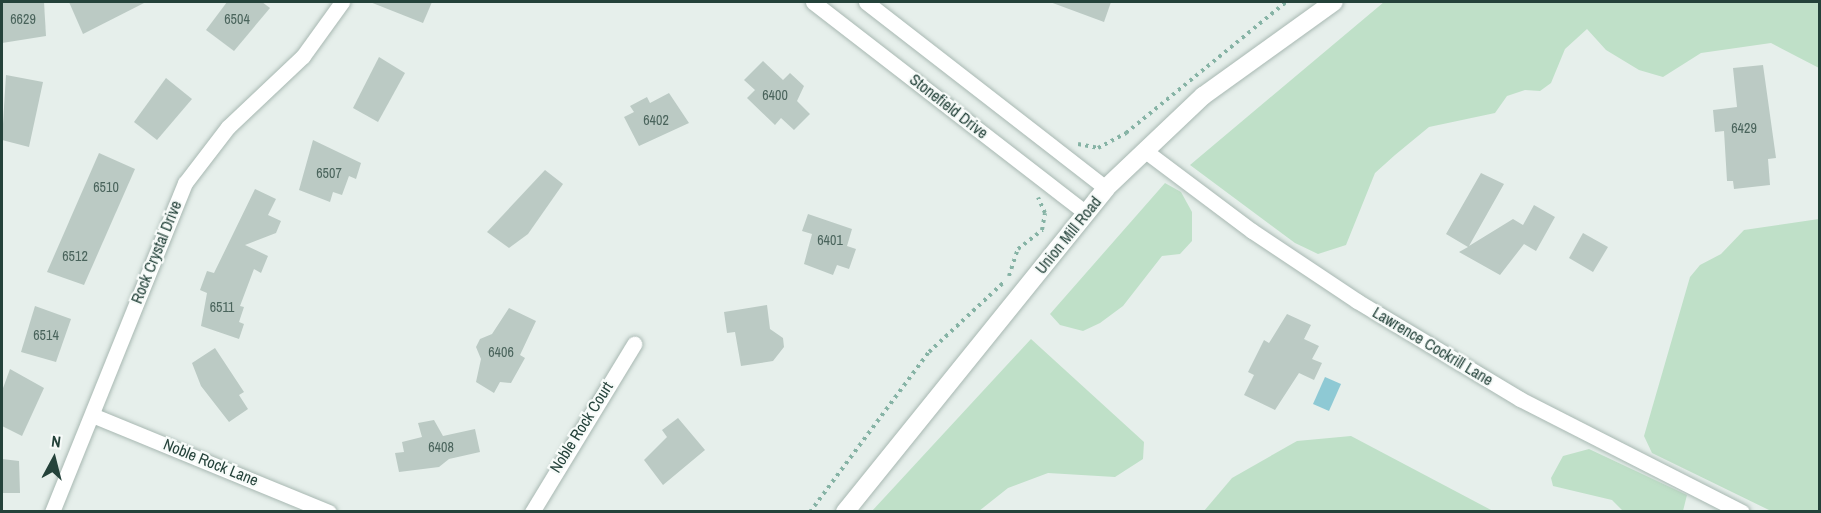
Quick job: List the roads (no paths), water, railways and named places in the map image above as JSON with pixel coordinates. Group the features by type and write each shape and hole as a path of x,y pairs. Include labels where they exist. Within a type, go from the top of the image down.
{"street":[{"name":"Rock Crystal Drive","path":"52,512 171,210 185,183 228,127 303,56 342,2"},
{"name":"Stonefield Drive","path":"813,2 1085,212"},
{"name":"Stonefield Drive","path":"866,2 1106,188"},
{"name":"Union Mill Road","path":"845,512 1106,188 1203,96 1334,2"},
{"name":"Lawrence Cockrill Lane","path":"1144,150 1252,231 1358,301 1520,399 1742,512"},
{"name":"Noble Rock Court","path":"532,512 634,344"},
{"name":"Noble Rock Lane","path":"92,415 329,512"}],"water":[{"path":"1325,377 1341,384 1329,411 1313,404"}]}
